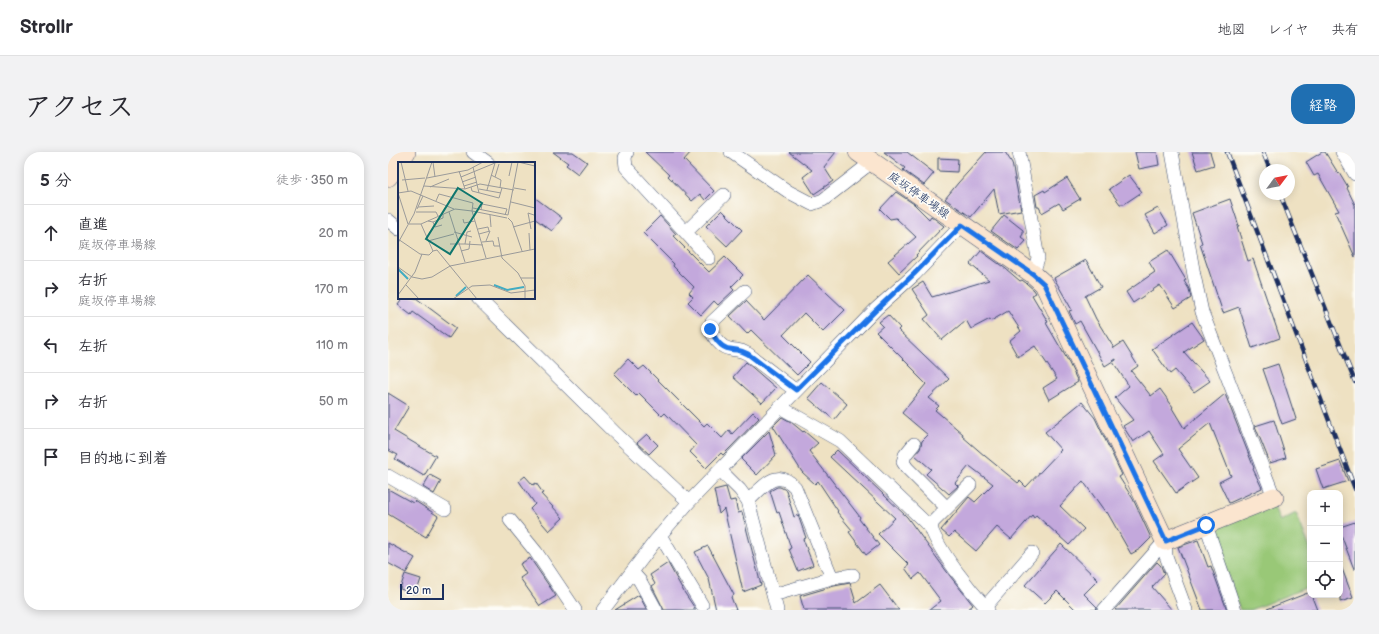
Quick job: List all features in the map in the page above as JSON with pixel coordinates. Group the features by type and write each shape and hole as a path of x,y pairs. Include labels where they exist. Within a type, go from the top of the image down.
{"main road":[{"path":"399,162 406,152"},
{"name":"庭坂停車場線","path":"864,156 1033,274 1044,284 1166,541"},
{"path":"388,177 398,163"},
{"path":"1166,541 1274,497"}],"street":[{"path":"473,152 487,162"},
{"path":"627,152 625,158 626,167 709,258"},
{"path":"730,152 789,192 812,204 823,200 864,168 864,156"},
{"path":"1019,152 1038,258 1033,274"},
{"path":"1172,152 1202,312 1274,497"},
{"path":"1342,152 1355,174"},
{"path":"686,232 724,195"},
{"path":"388,220 398,228"},
{"path":"603,610 660,535 689,502 796,390 962,225"},
{"path":"745,291 712,322 710,329 717,341 728,349 739,350 748,354 796,390"},
{"path":"479,299 614,432 689,502"},
{"path":"780,407 840,441 931,528 937,542 956,570 987,608 1032,553"},
{"path":"914,444 905,455 903,462 907,468 947,508"},
{"path":"720,470 740,490 748,501 777,610"},
{"path":"388,476 445,509"},
{"path":"748,501 773,479 784,478 796,487 832,578"},
{"path":"931,528 933,522 970,485"},
{"path":"510,520 536,552 575,610"},
{"path":"1206,525 1235,610"},
{"path":"660,535 702,605"},
{"path":"1104,610 1166,541"},
{"path":"1166,541 1166,556 1186,610"},
{"path":"632,572 640,581 656,610"},
{"path":"773,595 832,578 853,575"}],"green space":[{"path":"1272,502 1280,521 1296,513 1307,540 1307,587 1251,610 1240,610 1211,527"}],"building":[{"path":"553,152 573,152 587,162 578,174 566,165 568,163"},
{"path":"645,152 691,152 684,160 714,191 705,200 700,194 692,201 668,176 669,175"},
{"path":"789,152 836,152 824,167 833,181 814,194 803,177 812,170"},
{"path":"884,152 907,152 934,173 924,185 903,170 905,168"},
{"path":"986,152 1005,152 1012,163 1021,210 999,214 994,189 971,217 945,199"},
{"path":"1135,152 1157,152 1159,165 1139,169"},
{"path":"1192,152 1210,152 1214,165 1198,170"},
{"path":"1322,152 1325,152 1338,173 1339,172 1348,187 1347,188 1355,205 1355,257 1335,212 1339,211 1318,174 1314,176 1306,162"},
{"path":"938,158 958,159 957,172 938,171"},
{"path":"1129,175 1142,192 1124,204 1120,204 1109,189"},
{"path":"1067,178 1080,199 1063,209 1059,203 1042,213 1039,207 1037,207 1035,195 1044,190 1045,192"},
{"path":"896,192 914,204 929,219 931,216 944,226 916,255 917,256 899,273 888,261 916,237 896,218 890,219 880,209"},
{"path":"535,198 562,218 552,231 535,219"},
{"path":"1230,199 1248,261 1253,259 1280,338 1252,348 1239,307 1223,313 1200,244 1202,243 1192,213"},
{"path":"1158,208 1168,225 1155,233 1145,215"},
{"path":"722,210 742,230 727,246 706,226"},
{"path":"1004,215 1023,230 1021,237 1026,241 1018,250 991,231"},
{"path":"660,216 676,234 673,236 709,272 725,257 743,275 731,287 734,290 718,305 714,301 701,315 688,302 693,297 689,293 694,287 673,266 674,264 643,233"},
{"path":"1168,250 1186,280 1184,281 1189,289 1191,298 1175,308 1160,285 1133,303 1126,292 1155,272 1149,262"},
{"path":"981,251 1034,290 1036,293 1032,295 1048,322 1046,323 1067,359 1078,382 1049,400 1043,388 1057,379 1035,346 1018,357 1009,341 1021,331 1008,311 991,321 990,319 971,329 966,320 942,340 924,319 929,315 912,289 923,282 932,297 989,280 970,264"},
{"path":"1086,260 1101,287 1085,296 1096,319 1114,348 1123,342 1138,366 1131,371 1151,396 1160,389 1173,407 1172,408 1184,428 1225,394 1254,468 1253,469 1262,488 1229,503 1219,482 1231,476 1210,423 1178,449 1198,478 1176,493 1154,461 1164,454 1149,431 1133,442 1123,426 1133,420 1115,398 1129,386 1113,362 1116,359 1105,366 1080,321 1075,324 1069,311 1072,310 1054,278"},
{"path":"808,275 845,310 823,332 804,313 783,335 810,362 797,375 751,330 747,334 730,316 746,301 764,320"},
{"path":"402,299 417,299 456,328 449,338 413,312 411,315 398,305"},
{"path":"888,315 900,328 898,330 949,379 929,398 939,406 935,410 963,434 962,436 985,456 1018,483 1020,481 1026,487 1061,450 1045,432 1082,402 1095,418 1122,475 1119,477 1133,499 1151,538 1140,549 1131,554 1107,512 1106,513 1083,481 1060,506 1084,529 1069,545 1036,515 1034,518 1032,515 1011,539 997,527 976,551 954,532 949,537 941,530 969,497 975,502 993,484 969,466 955,483 958,486 949,494 926,474 931,469 915,455 920,449 922,441 928,435 902,413 926,384 876,332 883,326 879,322"},
{"path":"1192,322 1204,339 1184,352 1210,381 1194,392 1175,370 1170,374 1152,349"},
{"path":"628,359 639,370 644,366 704,426 707,423 722,438 729,430 732,434 753,412 759,418 723,455 721,453 706,468 690,452 696,445 665,413 662,416 639,393 636,396 614,374"},
{"path":"746,362 776,388 762,403 733,377"},
{"path":"1278,364 1296,419 1282,424 1263,369"},
{"path":"822,382 847,404 834,420 808,398"},
{"path":"388,393 409,406 394,431 436,456 424,476 395,459 398,455 388,450"},
{"path":"782,417 803,432 804,431 818,443 809,451 860,517 859,519 879,545 866,555 849,532 852,530 837,512 838,511 818,481 815,484 802,472 773,426"},
{"path":"1274,420 1286,458 1270,463 1255,426"},
{"path":"769,431 776,455 757,475 741,459"},
{"path":"647,434 658,445 649,454 637,443"},
{"path":"837,450 907,517 973,605 967,610 929,610 941,601 920,573 913,579 905,568 909,565 878,534 895,518 830,457"},
{"path":"1340,461 1348,481 1323,489 1316,469"},
{"path":"430,475 441,481 434,494 423,487"},
{"path":"525,476 533,485 536,483 543,493 541,494 563,518 549,531 530,509 535,504 519,481"},
{"path":"726,487 730,501 735,500 738,513 742,512 761,585 743,592 724,509 719,514 714,490"},
{"path":"777,487 786,490 794,517 798,515 806,538 803,539 813,565 798,571 789,549 791,548 779,512 777,513 770,491"},
{"path":"388,489 413,503 415,501 438,516 426,537 388,514"},
{"path":"1355,522 1355,569 1343,540 1343,526"},
{"path":"1198,540 1208,567 1211,566 1227,610 1202,610 1178,547"},
{"path":"388,543 415,558 406,573 388,563"},
{"path":"1061,544 1098,580 1084,594 1097,607 1096,610 1076,610 1057,591 1045,603 1025,585"},
{"path":"708,546 734,595 731,597 736,610 716,610 709,579 695,552"},
{"path":"530,558 556,596 540,606 520,578 526,574 520,564"},
{"path":"1157,562 1161,566 1164,574 1152,587 1172,610 1115,610"},
{"path":"668,563 696,610 664,610 652,586 655,584 650,575"},
{"path":"1343,571 1353,598 1340,602 1340,598 1343,598"},
{"path":"405,574 421,579 416,594 400,589"},
{"path":"850,583 856,603 880,585 899,610 804,610 800,596"},
{"path":"1307,593 1307,598 1312,598 1317,610 1267,610"},
{"path":"639,595 647,610 615,610"}],"railway":[{"path":"1227,152 1355,489"},
{"path":"1263,152 1268,164"},
{"path":"1282,200 1355,382"}],"route":[{"path":"710,329 717,341 728,349 739,350 748,354 796,390 962,225 1033,274 1044,284 1166,541 1206,525"}]}
